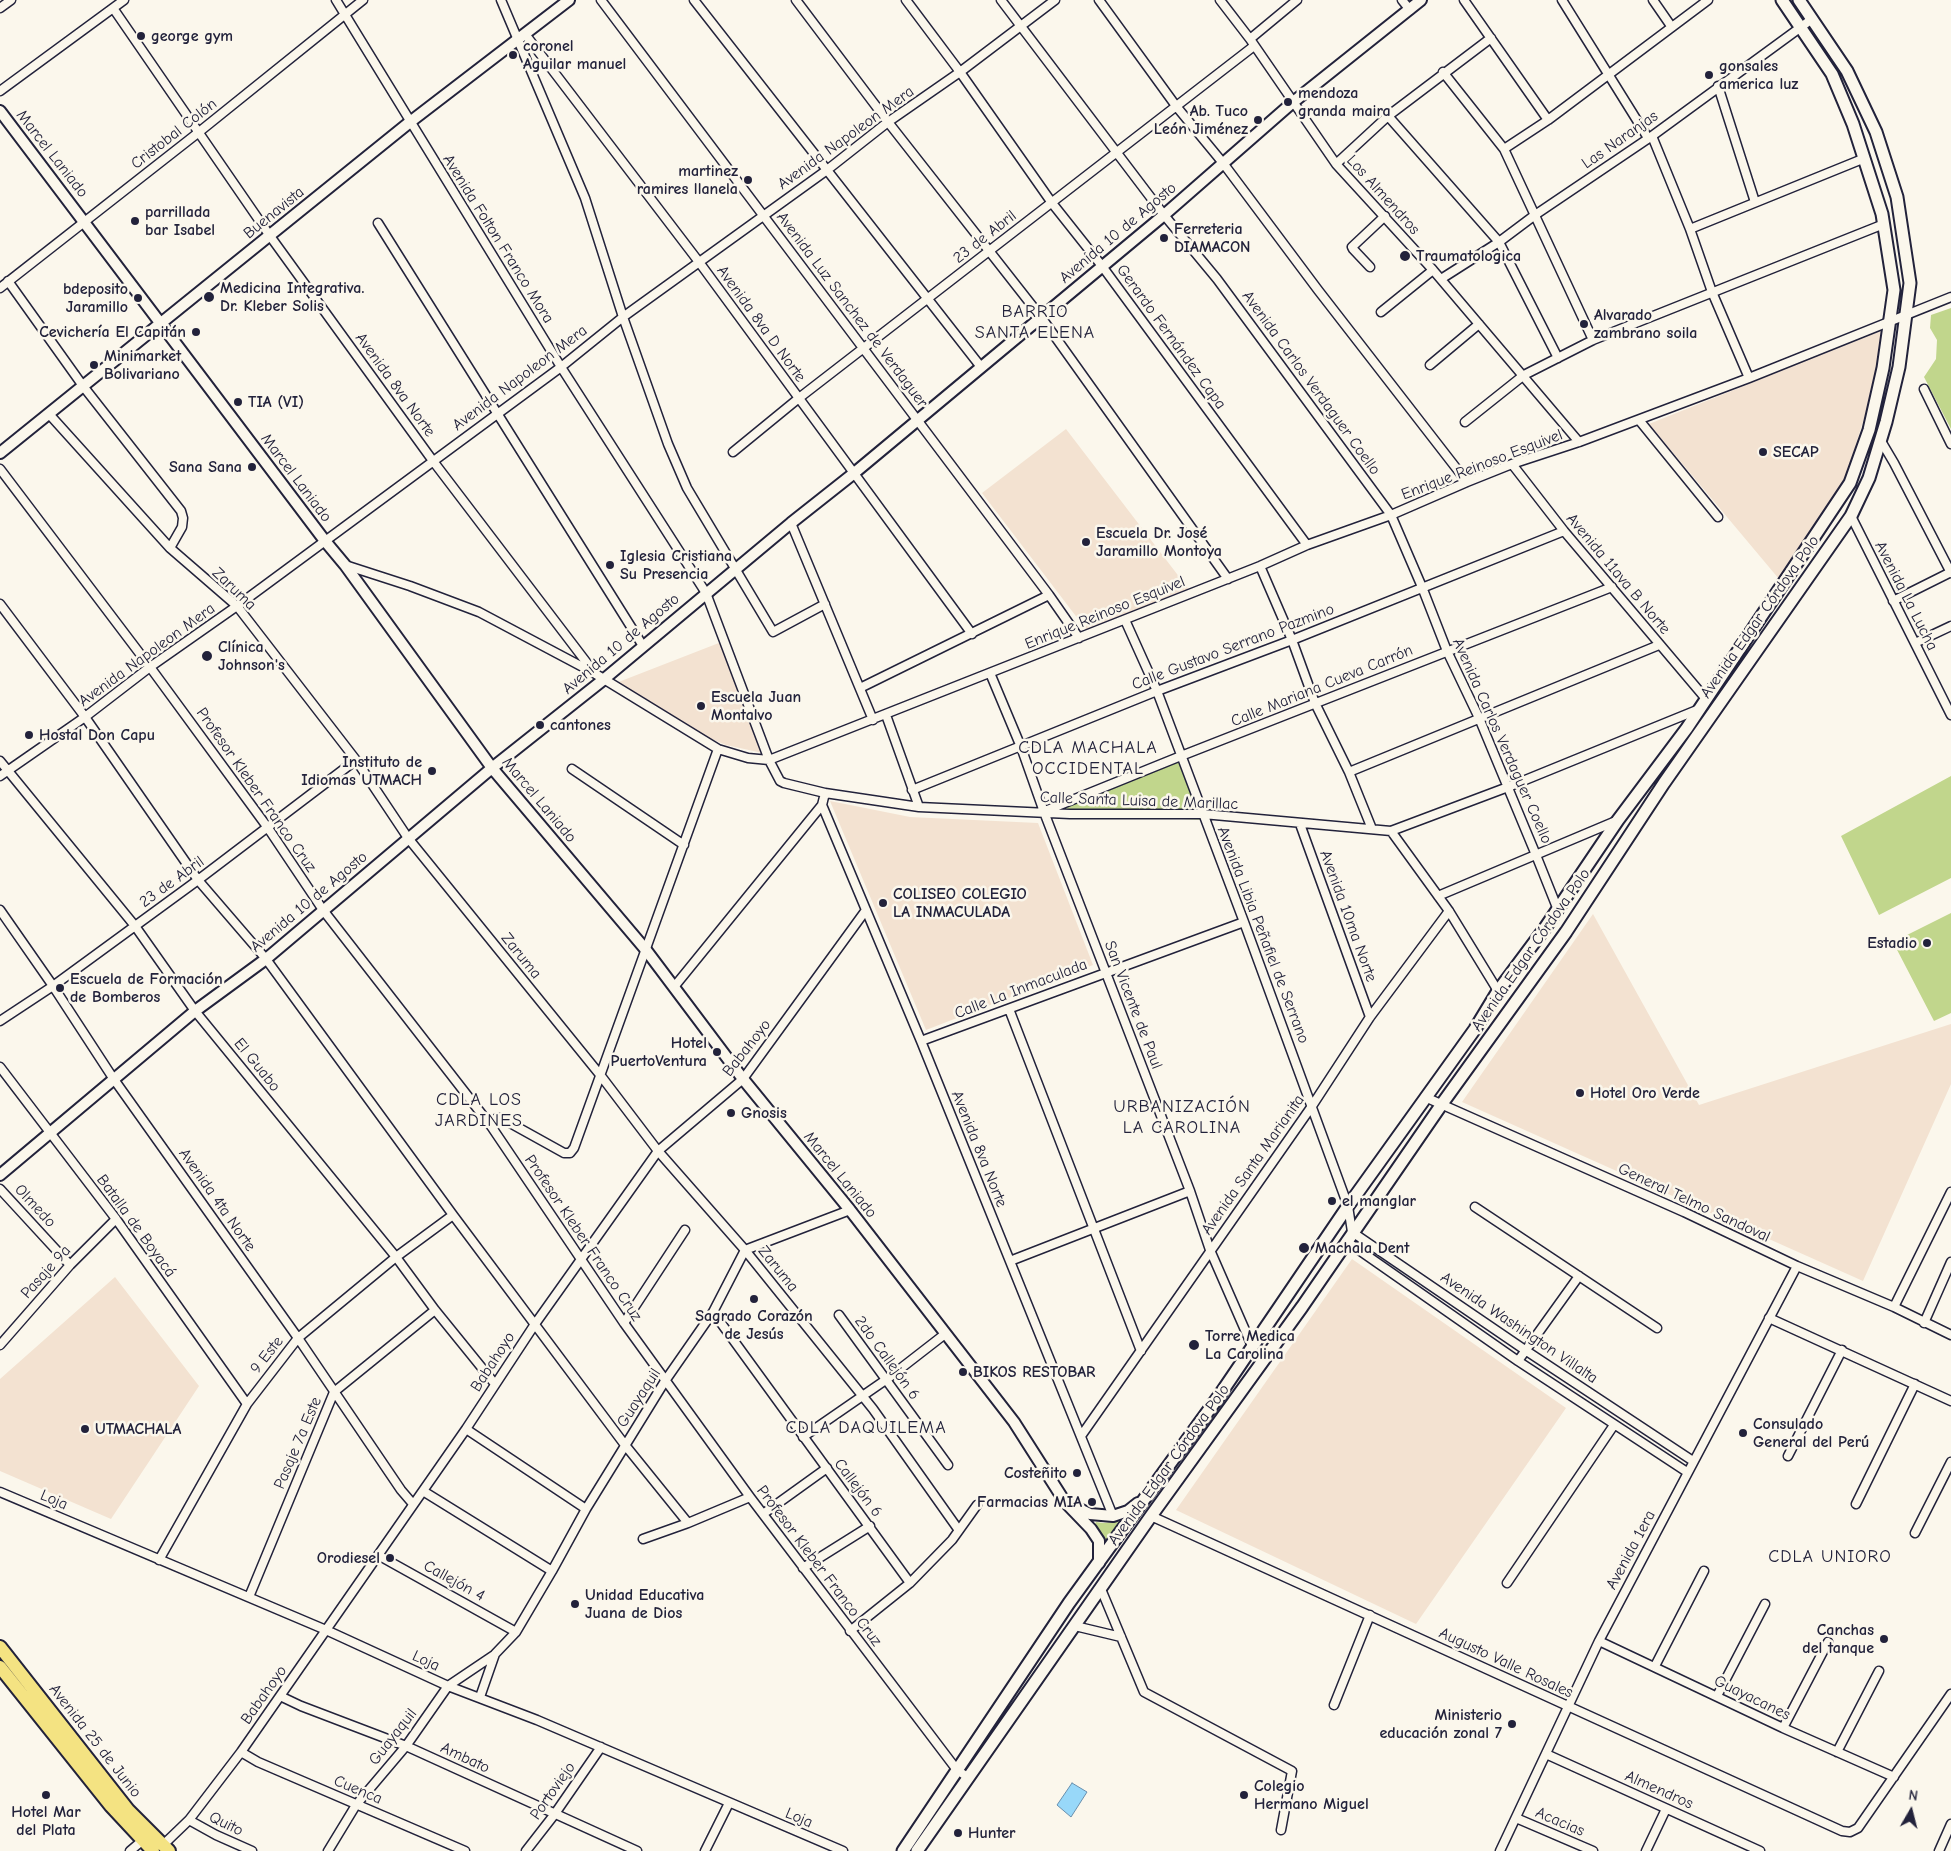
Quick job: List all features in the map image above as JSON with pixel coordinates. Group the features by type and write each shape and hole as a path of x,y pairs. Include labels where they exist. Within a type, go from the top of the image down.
{"main road":[{"name":"Avenida Edgar Córdova Polo","path":"903,1851 1070,1603 1218,1396 1348,1206 1475,1029 1498,991 1558,910 1618,820 1699,710 1850,483 1869,430 1883,368 1894,290 1884,224 1865,158 1832,74 1782,0"},
{"name":"Avenida Edgar Córdova Polo","path":"917,1851 1151,1516 1285,1331 1442,1103 1566,932 1664,783 1851,516 1869,478 1899,367 1910,282 1898,197 1876,132 1847,71 1799,0"},
{"name":"Avenida 25 de Junio","path":"0,1647 128,1810 162,1849"},
{"name":"Avenida 25 de Junio","path":"0,1667 111,1806 142,1840 162,1849"}],"street":[{"path":"0,8 12,0"},
{"path":"0,91 124,0"},
{"name":"Avenida Folton Franco Mora","path":"336,0 561,367 706,594 769,760"},
{"name":"Cristobal Colón","path":"0,288 363,0"},
{"path":"502,0 522,36 533,78 585,198 623,317 668,444 687,488 773,632 825,604"},
{"name":"Buenavista","path":"0,454 410,122 570,0"},
{"name":"Avenida Luz Sanchez de Verdaguer","path":"601,0 862,349 1050,595 1080,638"},
{"path":"694,0 981,367"},
{"path":"796,0 888,122 1041,317 1228,579"},
{"name":"Gerardo Fernández Capa","path":"906,0 960,72 1052,203 1102,266 1307,545"},
{"name":"Avenida Carlos Verdaguer Coello","path":"1001,0 1164,215 1217,280 1390,515 1422,587 1447,651 1479,718 1558,910"},
{"name":"Avenida Napoleon Mera","path":"0,776 85,717 150,667 237,606 561,367 623,317 827,170 888,122 960,72 1055,0"},
{"path":"1100,0 1176,106 1223,163 1466,482"},
{"name":"Los Almendros","path":"1220,0 1252,42 1292,103 1336,164 1433,270 1579,442"},
{"name":"23 de Abril","path":"733,452 799,398 1176,106 1252,42 1297,0"},
{"path":"1402,0 1410,10"},
{"name":"Avenida 10 de Agosto","path":"0,1175 113,1078 195,1011 266,959 492,768 603,680 791,523 853,474 1164,215 1292,103 1421,0"},
{"path":"1464,0 1548,120"},
{"path":"1562,0 1650,137 1690,229 1712,292 1749,378"},
{"path":"1653,0 1671,26"},
{"path":"1504,149 1548,120 1708,0"},
{"name":"Avenida 8va Norte","path":"113,8 270,236 434,461 594,673"},
{"name":"Las Naranjas","path":"1440,279 1499,242 1535,215 1650,137 1812,19"},
{"name":"Avenida 8va D Norte","path":"522,36 699,262 972,634"},
{"path":"1336,164 1388,116 1443,72 1490,38"},
{"path":"1443,72 1504,149 1593,340"},
{"path":"1718,86 1755,202"},
{"name":"Marcel Laniado","path":"0,111 345,565 492,768 646,950 743,1079 850,1210 1014,1422 1064,1502 1099,1541 1099,1564"},
{"path":"1388,116 1499,242 1558,358"},
{"path":"1690,229 1865,158"},
{"path":"1370,267 1352,247 1384,216"},
{"path":"378,223 643,646"},
{"path":"1465,422 1524,375 1593,340 1884,224"},
{"path":"1381,312 1433,270"},
{"path":"8,281 83,386 181,512 183,518 182,527 170,548"},
{"name":"Enrique Reinoso Esquivel","path":"345,565 410,586 479,612 594,673 718,749 748,758 769,760 1228,579 1307,545 1390,515 1466,482 1639,420 1951,297"},
{"path":"1430,365 1479,324"},
{"path":"1924,389 1951,444"},
{"name":"Zaruma","path":"49,414 170,548 237,606 356,760 408,838 658,1151 745,1250 873,1408 958,1529"},
{"path":"1639,420 1718,518"},
{"path":"1880,441 1894,463 1951,572 1893,601"},
{"name":"Avenida 11ava B Norte","path":"1512,464 1564,531 1706,699"},
{"name":"Profesor Kleber Franco Cruz","path":"0,469 150,667 268,828 323,910 491,1126 624,1323 750,1497 957,1770 969,1778"},
{"name":"Avenida La Lucha","path":"1851,516 1951,715"},
{"path":"791,523 873,720"},
{"name":"Calle Gustavo Serrano Pazmino","path":"912,790 1157,691 1292,640 1564,531"},
{"path":"1260,566 1292,640 1315,704 1349,772 1372,829"},
{"name":"Calle Mariana Cueva Carrón","path":"1044,812 1612,587"},
{"path":"860,688 1050,595"},
{"path":"0,604 85,717 198,880 266,959 453,1216 625,1445 688,1523"},
{"name":"Avenida Libia Peñafiel de Serrano","path":"1125,620 1157,691 1182,756 1348,1206"},
{"path":"1915,643 1951,626"},
{"path":"1349,772 1659,645"},
{"name":"San Vicente de Paul","path":"990,673 1021,747 1044,812 1190,1191 1210,1250 1252,1346"},
{"path":"1498,991 1449,911 1391,831 1508,788 1699,710"},
{"path":"886,715 919,807"},
{"path":"491,1126 497,1118 501,1118 564,1153 570,1153 574,1148 718,749"},
{"name":"23 de Abril","path":"0,1021 53,986 198,880 356,760"},
{"name":"Calle Santa Luisa de Marillac","path":"769,760 780,781 784,783 825,793 919,807 1070,814 1203,814 1391,831"},
{"name":"El Guabo","path":"0,761 135,926 195,1011 396,1257 435,1310 495,1384"},
{"path":"572,769 684,845"},
{"path":"674,987 822,805 825,793"},
{"name":"Avenida 8va Norte","path":"822,805 921,1041 1113,1516"},
{"path":"1438,896 1618,820"},
{"name":"Avenida 10ma Norte","path":"1300,824 1370,1017"},
{"name":"Avenida 4ta Norte","path":"0,910 53,986 113,1078 298,1338 401,1490 413,1504"},
{"name":"Babahoyo","path":"162,1849 189,1820 280,1696 466,1429 535,1324 658,1151 743,1079 866,910"},
{"name":"Avenida Santa Marianita","path":"1081,1436 1312,1106 1370,1017 1449,911"},
{"name":"Calle La Inmaculada","path":"921,1041 1244,922"},
{"path":"1009,1009 1141,1351"},
{"name":"Batalla de Boyacá","path":"0,1067 116,1219 247,1404"},
{"name":"General Telmo Sandoval","path":"1425,1097 1684,1212 1797,1266 1894,1307 1951,1335"},
{"name":"Olmedo","path":"0,1189 70,1265"},
{"path":"1010,1261 1190,1191"},
{"path":"1894,1307 1951,1192"},
{"path":"1348,1206 1349,1237"},
{"path":"1475,1207 1657,1328"},
{"path":"745,1250 850,1210"},
{"name":"9 Este","path":"159,1560 247,1404 298,1338 396,1257 453,1216"},
{"name":"Pasaje 9a","path":"0,1346 70,1265 116,1219"},
{"path":"624,1323 685,1230"},
{"name":"Avenida Washington Villalta","path":"1349,1237 1693,1461"},
{"name":"Avenida Washington Villalta","path":"1349,1237 1518,1361 1687,1472"},
{"name":"Guayaquil","path":"328,1851 356,1805 406,1746 448,1686 495,1654 516,1632 625,1445 713,1312 745,1250"},
{"path":"1924,1323 1951,1262"},
{"name":"Avenida 1era","path":"1500,1851 1599,1641 1797,1266"},
{"path":"1518,1361 1580,1276"},
{"name":"Pasaje 7a Este","path":"249,1597 334,1392 435,1310"},
{"name":"Callejón 6","path":"713,1312 910,1583"},
{"name":"2do Callejón 6","path":"839,1315 948,1465"},
{"path":"1769,1318 1951,1400"},
{"path":"803,1437 887,1379 945,1334"},
{"path":"1788,1456 1842,1350"},
{"path":"1856,1504 1916,1384"},
{"path":"1506,1583 1614,1425"},
{"path":"466,1429 586,1509"},
{"path":"1914,1533 1951,1462"},
{"path":"763,1514 827,1468"},
{"path":"423,1491 552,1571"},
{"name":"Loja","path":"0,1492 326,1630 448,1686 480,1697 601,1747 843,1851"},
{"path":"643,1538 688,1523 750,1497"},
{"path":"1064,1502 1090,1514 1113,1516 1128,1511 1145,1498"},
{"path":"850,1631 910,1583 952,1540 976,1505"},
{"name":"Augusto Valle Rosales","path":"1151,1516 1842,1831 1850,1832 1858,1828 1894,1777"},
{"path":"803,1568 870,1526"},
{"name":"Callejón 4","path":"378,1555 516,1632"},
{"path":"1656,1666 1704,1571"},
{"path":"1101,1589 1144,1692 1292,1771 1281,1830"},
{"path":"1716,1696 1765,1604"},
{"path":"1334,1705 1370,1616"},
{"path":"1075,1626 1121,1637"},
{"name":"Guayacanes","path":"1599,1641 1656,1666 1783,1728 1894,1777"},
{"path":"1783,1728 1828,1642"},
{"name":"Guayaquil","path":"480,1697 495,1654"},
{"path":"1837,1752 1879,1671"},
{"path":"1894,1777 1951,1694"},
{"name":"Ambato","path":"280,1696 301,1706 406,1746 554,1815 637,1851"},
{"name":"Portoviejo","path":"526,1851 554,1815 601,1747"},
{"name":"Cuenca","path":"240,1752 258,1762 465,1851"},
{"name":"Almendros","path":"1546,1754 1760,1851"},
{"path":"705,1851 729,1803"},
{"path":"1646,1851 1666,1808"},
{"name":"Acacias","path":"1516,1818 1593,1851"},
{"name":"Quito","path":"189,1820 216,1835 252,1851"},
{"path":"1939,1851 1951,1824"},
{"path":"130,1851 142,1840"}],"shaded area":[{"name":"SECAP","path":"1881,331 1877,375 1845,481 1779,579 1649,424"},
{"name":"Escuela Dr. José Jaramillo Montoya","path":"1066,429 1190,591 1088,632 982,493"},
{"name":"Escuela Juan Montalvo","path":"724,641 767,754 726,745 690,730 616,683"},
{"path":"830,801 910,817 1038,823 1093,965 926,1030"},
{"name":"Hotel Oro Verde","path":"1593,914 1699,1105 1951,1024 1951,1084 1863,1281 1462,1102"},
{"path":"1352,1259 1566,1408 1416,1624 1176,1510"},
{"name":"UTMACHALA","path":"115,1277 199,1386 111,1519 0,1471 0,1379"}],"green space":[{"path":"1951,308 1951,429 1924,377 1936,359 1937,340 1930,328 1931,315"},
{"path":"1184,760 1208,820 1048,814"},
{"path":"1951,776 1951,878 1879,915 1841,836"},
{"path":"1951,913 1951,1013 1934,1021 1893,942"},
{"path":"1125,1521 1105,1550 1094,1526 1096,1522"}],"water":[{"path":"1072,1783 1087,1792 1071,1817 1057,1805"}],"place":[{"name":"george gym","path":"141,36"},
{"name":"coronel Aguilar manuel","path":"513,55"},
{"name":"gonsales america luz","path":"1709,75"},
{"name":"mendoza granda maira","path":"1288,102"},
{"name":"Ab. Tuco León Jiménez","path":"1258,120"},
{"name":"martinez ramires llanela","path":"748,180"},
{"name":"parrillada bar Isabel","path":"135,221"},
{"name":"Ferreteria DIAMACON","path":"1164,238"},
{"name":"Traumatologica","path":"1405,256"},
{"name":"Medicina Integrativa. Dr. Kleber Solis","path":"209,297"},
{"name":"bdeposito Jaramillo","path":"138,298"},
{"name":"Alvarado zambrano soila","path":"1584,324"},
{"name":"Cevichería El Capitán","path":"196,332"},
{"name":"Minimarket Bolivariano","path":"94,365"},
{"name":"TIA (VI)","path":"238,402"},
{"name":"SECAP","path":"1763,452"},
{"name":"Sana Sana","path":"252,467"},
{"name":"Escuela Dr. José Jaramillo Montoya","path":"1086,542"},
{"name":"Iglesia Cristiana Su Presencia","path":"610,565"},
{"name":"Clínica Johnson's","path":"207,656"},
{"name":"Escuela Juan Montalvo","path":"701,706"},
{"name":"cantones","path":"540,725"},
{"name":"Hostal Don Capu","path":"29,735"},
{"name":"Instituto de Idiomas UTMACH","path":"432,771"},
{"name":"COLISEO COLEGIO LA INMACULADA","path":"883,903"},
{"name":"Estadio","path":"1927,943"},
{"name":"Escuela de Formación de Bomberos","path":"60,988"},
{"name":"Hotel PuertoVentura","path":"717,1052"},
{"name":"Hotel Oro Verde","path":"1580,1093"},
{"name":"Gnosis","path":"731,1113"},
{"name":"el manglar","path":"1332,1201"},
{"name":"Machala Dent","path":"1304,1248"},
{"name":"Sagrado Corazón de Jesús","path":"754,1299"},
{"name":"Torre Medica La Carolina","path":"1194,1345"},
{"name":"BIKOS RESTOBAR","path":"963,1372"},
{"name":"UTMACHALA","path":"85,1429"},
{"name":"Consulado General del Perú","path":"1743,1433"},
{"name":"Costeñito","path":"1077,1473"},
{"name":"Farmacias MIA","path":"1092,1502"},
{"name":"Orodiesel","path":"390,1558"},
{"name":"Unidad Educativa Juana de Dios","path":"575,1604"},
{"name":"Canchas del tanque","path":"1884,1639"},
{"name":"Ministerio educación zonal 7","path":"1512,1724"},
{"name":"Hotel Mar del Plata","path":"46,1795"},
{"name":"Colegio Hermano Miguel","path":"1244,1795"},
{"name":"Hunter","path":"958,1833"}],"district":[{"name":"BARRIO SANTA ELENA","path":"1035,322"},
{"name":"CDLA MACHALA OCCIDENTAL","path":"1088,758"},
{"name":"CDLA LOS JARDINES","path":"479,1110"},
{"name":"URBANIZACIÓN LA CAROLINA","path":"1182,1117"},
{"name":"CDLA DAQUILEMA","path":"866,1428"},
{"name":"CDLA UNIORO","path":"1830,1557"}]}
